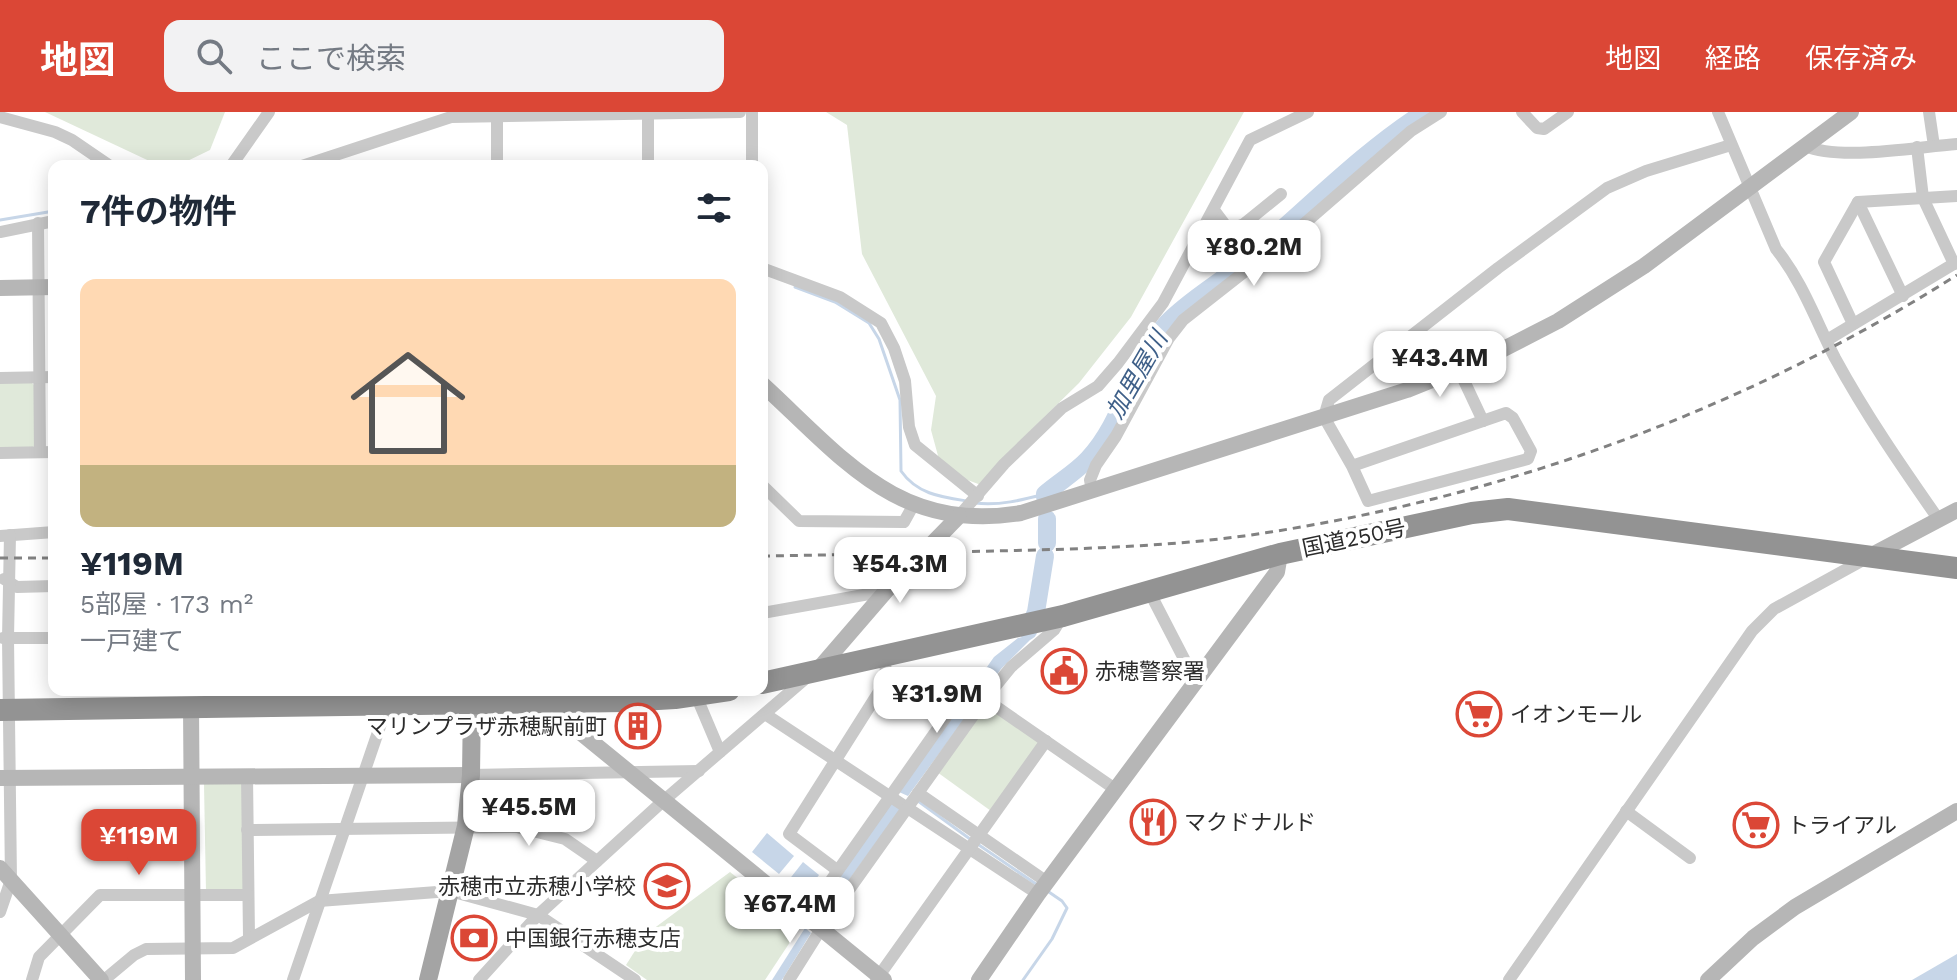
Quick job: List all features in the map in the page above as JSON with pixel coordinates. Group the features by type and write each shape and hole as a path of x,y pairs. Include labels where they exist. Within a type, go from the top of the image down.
{"highway":[{"name":"国道250号","path":"768,682 1056,617 1280,554 1472,513 1508,509 1957,568"},
{"path":"4,710 191,700 543,702 656,700 678,696"}],"main road":[{"path":"428,980 466,826 471,775 472,702"}],"street":[{"path":"235,160 269,112"},
{"path":"336,160 451,117 740,112"},
{"path":"752,112 752,160"},
{"path":"484,979 538,915 662,802 817,671 886,591 978,496 1004,464 1062,408 1098,386 1163,303 1250,140 1308,112"},
{"path":"1092,491 1090,480 1096,465 1116,436 1169,338 1183,320 1290,236 1411,131 1441,112"},
{"path":"1522,112 1537,128 1544,129 1568,112"},
{"path":"1718,112 1776,249 1790,266 1881,437 1939,520"},
{"path":"768,392 865,480 914,504 959,516 1021,513 1407,390 1521,341 1602,295 1644,266 1851,112"},
{"path":"1929,112 1934,146"},
{"path":"497,114 497,160"},
{"path":"648,115 648,160"},
{"path":"0,117 55,132 101,160"},
{"path":"1805,146 1818,151 1874,151 1957,144"},
{"path":"1352,466 1503,414 1511,416 1531,451 1530,457 1525,461 1368,501 1324,417 1329,400 1498,268 1607,188 1646,171 1731,145"},
{"path":"1827,340 1955,263 1923,198 1917,147"},
{"path":"1214,210 1229,230 1244,224 1281,194"},
{"path":"1858,202 1957,196"},
{"path":"1858,202 1903,296"},
{"path":"1853,324 1824,262 1858,202"},
{"path":"0,232 48,222"},
{"path":"38,223 46,287 40,377 40,452"},
{"path":"768,270 840,297 881,323 894,348 905,381 909,427 915,445 978,496"},
{"path":"0,288 46,287"},
{"path":"1459,370 1483,421"},
{"path":"0,378 48,377"},
{"path":"0,453 48,452"},
{"path":"768,491 799,521 904,522 914,504"},
{"path":"1509,980 1762,620 1774,609 1957,510"},
{"path":"0,912 6,874 5,536 48,532"},
{"path":"979,980 1043,887 1277,572 1280,554"},
{"path":"4,579 17,587 48,586"},
{"path":"768,612 886,591"},
{"path":"1150,593 1196,682"},
{"path":"813,922 912,800 1011,667 1054,630 1056,617"},
{"path":"4,638 48,638"},
{"path":"837,870 789,834 887,679 884,656"},
{"path":"789,980 837,870 946,717 887,679"},
{"path":"696,696 720,752"},
{"path":"985,699 1115,789"},
{"path":"191,700 193,980"},
{"path":"543,702 880,979 969,847 1046,741"},
{"path":"293,980 388,703"},
{"path":"765,714 892,796 912,800 978,835 1043,887"},
{"path":"5,778 699,771"},
{"path":"247,776 249,938"},
{"path":"912,800 969,847 1043,887"},
{"path":"1626,811 1690,858"},
{"path":"1708,980 1753,938 1795,907 1957,811"},
{"path":"247,830 517,827 565,839 597,861"},
{"path":"6,874 102,980 146,949 233,948 319,901 450,891 538,915 630,979"},
{"path":"32,980 39,957 100,895 248,895"}],"green space":[{"path":"45,112 225,112 210,150 189,160 147,160"},
{"path":"826,112 1244,112 1131,317 1079,383 981,485 962,478 940,463 931,430 936,396 862,254 847,125"},
{"path":"0,381 30,381 34,385 36,444 32,448 0,448"},
{"path":"989,705 1038,740 1038,745 991,811 937,772 984,707"},
{"path":"241,783 245,889 242,892 206,892 204,784"},
{"path":"730,872 800,927 765,980 647,980 626,965 645,935"}],"water":[{"path":"1036,634 1001,669 908,796 899,792 994,657 1018,638"},
{"path":"891,800 902,807 822,917 813,910"},
{"path":"767,833 794,856 779,874 752,852"},
{"path":"803,862 819,875 805,894 788,881"},
{"path":"805,928 811,933 782,980 772,980"},
{"path":"1957,954 1957,980 1912,980"}],"waterway":[{"name":"加里屋川","path":"1045,497 1083,464 1100,444 1120,410 1145,355 1167,323 1248,259 1379,144 1425,112"},
{"path":"0,220 48,212"},
{"path":"795,287 835,302 869,323 879,339 900,400 901,471 922,490 967,501"},
{"path":"975,503 1002,503 1045,494"},
{"name":"加里屋川","path":"1047,519 1047,543"},
{"name":"加里屋川","path":"1028,631 1036,612 1045,556"},
{"path":"918,801 970,839"},
{"path":"976,843 1036,884"},
{"path":"1023,980 1052,939 1067,908 1046,890"}],"railway":[{"path":"768,556 1182,543 1338,520 1432,499 1524,474 1703,408 1790,369 1875,324 1957,275"},
{"path":"0,558 48,558"}],"place":[{"name":"赤穂警察署","path":"1064,671"},
{"name":"イオンモール","path":"1479,714"},
{"name":"マリンプラザ赤穂駅前町","path":"638,726"},
{"name":"マクドナルド","path":"1153,822"},
{"name":"トライアル","path":"1756,825"},
{"name":"赤穂市立赤穂小学校","path":"667,886"},
{"name":"中国銀行赤穂支店","path":"474,938"}]}
